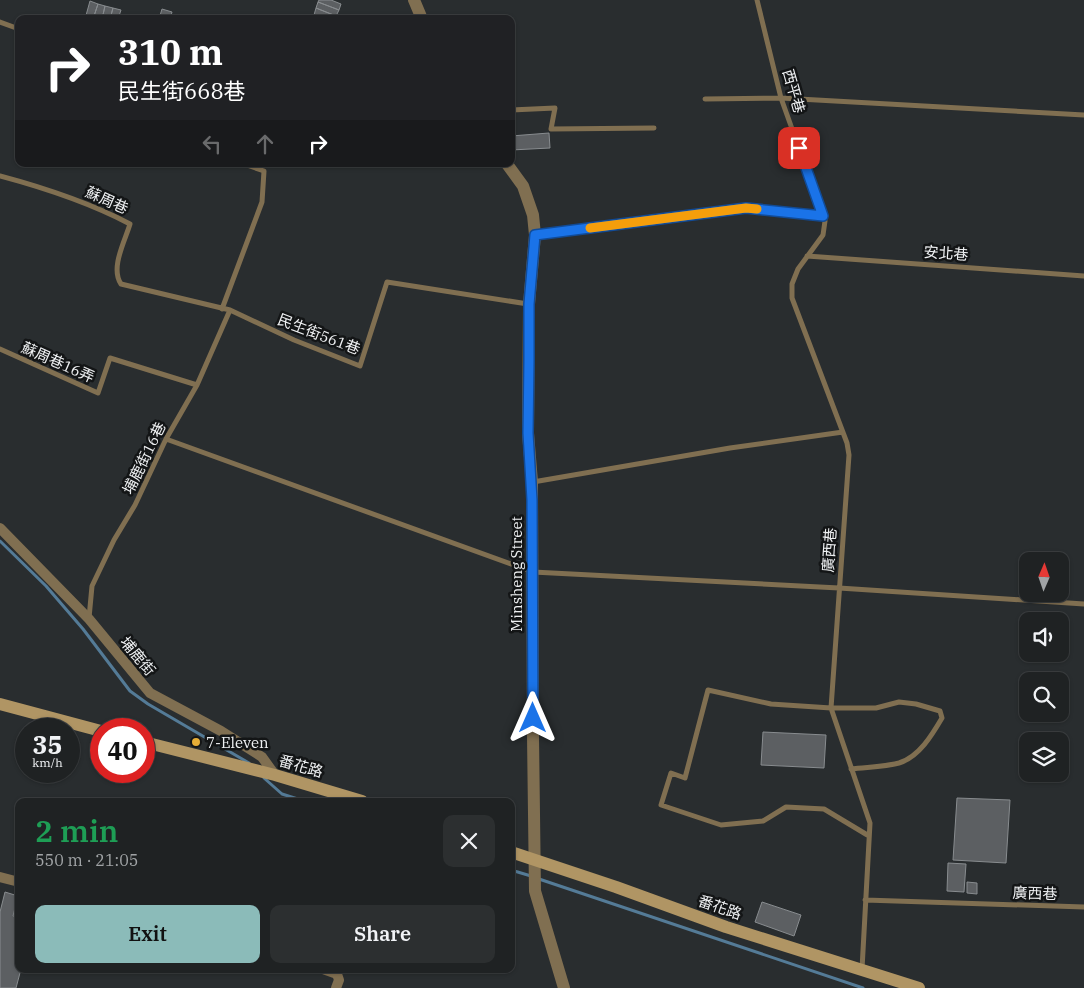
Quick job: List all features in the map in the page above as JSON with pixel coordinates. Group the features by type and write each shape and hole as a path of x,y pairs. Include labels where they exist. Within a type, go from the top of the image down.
{"main road":[{"path":"0,704 90,728"},
{"name":"番花路","path":"155,745 275,775 352,798"},
{"name":"番花路","path":"515,853 726,926 918,988"}],"street":[{"path":"414,0 420,15"},
{"name":"Minsheng Street","path":"509,167 523,186 533,216 535,235 529,304 528,433 532,482 535,891 564,988"},
{"name":"埔鹿街","path":"0,528 89,619 150,693 221,731 262,757 275,775"},
{"path":"0,877 15,881"},
{"path":"334,973 337,974 338,980 336,988"}],"lane":[{"name":"西平巷","path":"757,0 781,98 823,216"},
{"path":"0,22 15,28"},
{"path":"705,99 781,98 1084,115"},
{"path":"515,110 555,108 551,129 654,128"},
{"path":"222,308 262,202 264,171 253,167"},
{"name":"蘇周巷","path":"0,176 50,190 103,210 130,224 117,267 118,279 121,284 222,308"},
{"path":"535,235 746,208 823,216"},
{"name":"廣西巷","path":"823,216 825,221 823,235 798,269 792,284 792,298 843,432 849,455 830,708 870,823 862,969"},
{"name":"安北巷","path":"807,256 1084,276"},
{"name":"民生街561巷","path":"222,308 294,340 360,366 388,282 529,304"},
{"name":"埔鹿街16巷","path":"89,619 92,586 114,540 135,505 166,439 197,384 230,310"},
{"name":"蘇周巷16弄","path":"0,349 98,393 110,358 197,384"},
{"path":"532,482 730,448 843,432"},
{"path":"166,439 533,572 839,588 1084,604"},
{"path":"851,768 899,763 913,756 933,734 942,718 940,711 916,704 899,702 876,708 830,708 771,704 708,690 685,778 671,773 662,805 721,825 763,821 786,806 824,809 869,836"},
{"name":"廣西巷","path":"865,900 1084,908"}],"building":[{"path":"319,0 331,0 341,4 339,10 318,2"},
{"path":"90,1 98,4 94,15 86,15"},
{"path":"318,2 339,10 336,15 334,15 316,8"},
{"path":"98,4 105,6 103,15 94,15"},
{"path":"105,6 113,8 111,15 103,15"},
{"path":"113,8 121,10 119,15 111,15"},
{"path":"316,8 334,15 314,15"},
{"path":"162,9 172,12 171,15 160,15"},
{"path":"549,133 550,148 515,150 515,136"},
{"path":"763,732 826,735 824,768 761,765"},
{"path":"957,798 1010,800 1006,863 953,860"},
{"path":"948,863 966,864 964,892 947,891"},
{"path":"967,882 977,883 977,894 967,893"},
{"path":"5,892 15,895 13,916 15,916 15,973 20,973 16,988 0,988 0,912"},
{"path":"762,902 801,915 794,936 755,922"}],"waterway":[{"path":"0,541 46,586 83,629 130,691 148,704 249,763"},
{"path":"264,778 282,794 295,798"},
{"path":"515,871 531,876"},
{"path":"539,879 863,988"}],"slow traffic":[{"path":"590,228 746,208 757,209"}],"place":[{"name":"7-Eleven","path":"196,742"}],"route":[{"path":"533,718 532,482 528,433 529,304 535,235 746,208 823,216 799,148"}]}
